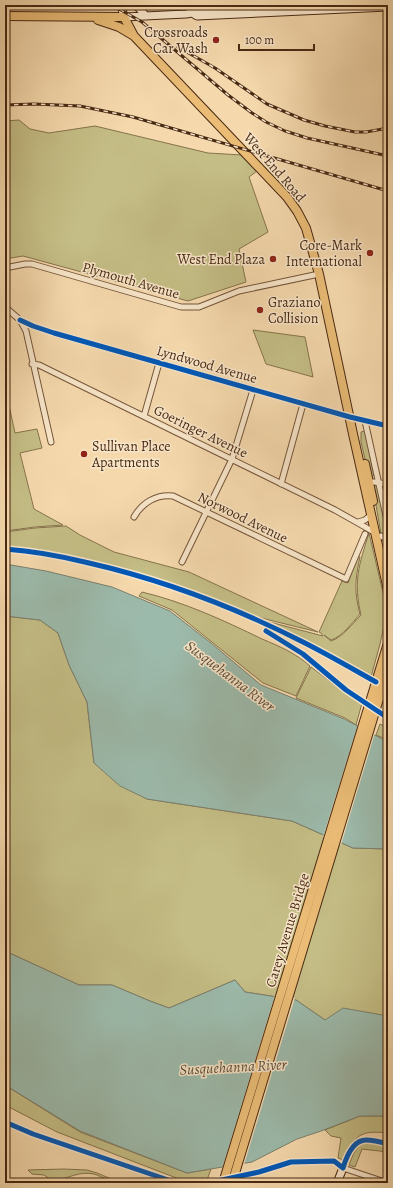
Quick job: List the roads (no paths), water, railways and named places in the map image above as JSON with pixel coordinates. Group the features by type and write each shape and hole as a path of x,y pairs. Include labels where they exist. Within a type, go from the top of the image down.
{"main road":[{"path":"121,5 124,17"},
{"path":"136,5 146,16"},
{"path":"5,16 124,17 192,13 199,10 307,5"},
{"path":"192,13 197,16 388,7"},
{"path":"84,16 104,21 134,36"},
{"name":"West End Road","path":"124,17 134,36 288,197 306,228 319,274 371,515 386,548 388,573"},
{"name":"West End Road","path":"350,418 358,434 381,536 388,590"},
{"path":"378,688 388,643"},
{"path":"378,688 388,669"},
{"name":"Carey Avenue Bridge","path":"223,1183 378,688"},
{"name":"Carey Avenue Bridge","path":"232,1183 378,688"},
{"path":"337,1183 343,1168"}],"street":[{"name":"Plymouth Avenue","path":"5,268 32,264 186,308 199,307 239,291 319,274"},
{"path":"5,307 20,320 26,331 32,364 51,442"},
{"name":"Lyndwood Avenue","path":"20,320 54,333 350,418 388,426"},
{"path":"144,416 159,363"},
{"name":"Goeringer Avenue","path":"32,364 39,365 232,459 358,522 381,536"},
{"path":"182,562 232,459 253,390"},
{"path":"281,484 303,404"},
{"path":"365,422 388,525"},
{"path":"369,482 388,484"},
{"name":"Norwood Avenue","path":"134,517 142,505 150,500 157,497 173,496 346,580 365,534"},
{"path":"358,522 365,520 371,515"},
{"path":"343,1168 388,1183"}],"water":[{"name":"Susquehanna River","path":"5,564 46,571 112,587 170,611 261,685 344,719 388,742 388,849 353,848 292,821 147,799 120,786 94,763 87,702 69,665 58,633 40,620 5,616"},
{"name":"Susquehanna River","path":"5,951 79,985 112,985 169,1008 235,980 245,992 296,1000 325,1020 343,1008 388,1016 388,1116 360,1116 297,1139 252,1162 187,1173 80,1131 5,1085"}],"railway":[{"path":"112,5 142,22 228,95 266,122 285,131 307,138 388,156"},
{"path":"178,47 215,68 267,104 304,120 355,132 366,132 388,128"},
{"path":"5,105 34,104 80,106 133,117 388,191"}],"place":[{"name":"Crossroads Car Wash","path":"216,40"},
{"name":"Core-Mark International","path":"370,253"},
{"name":"West End Plaza","path":"273,259"},
{"name":"Graziano Collision","path":"260,310"},
{"name":"Sullivan Place Apartments","path":"84,454"}]}
